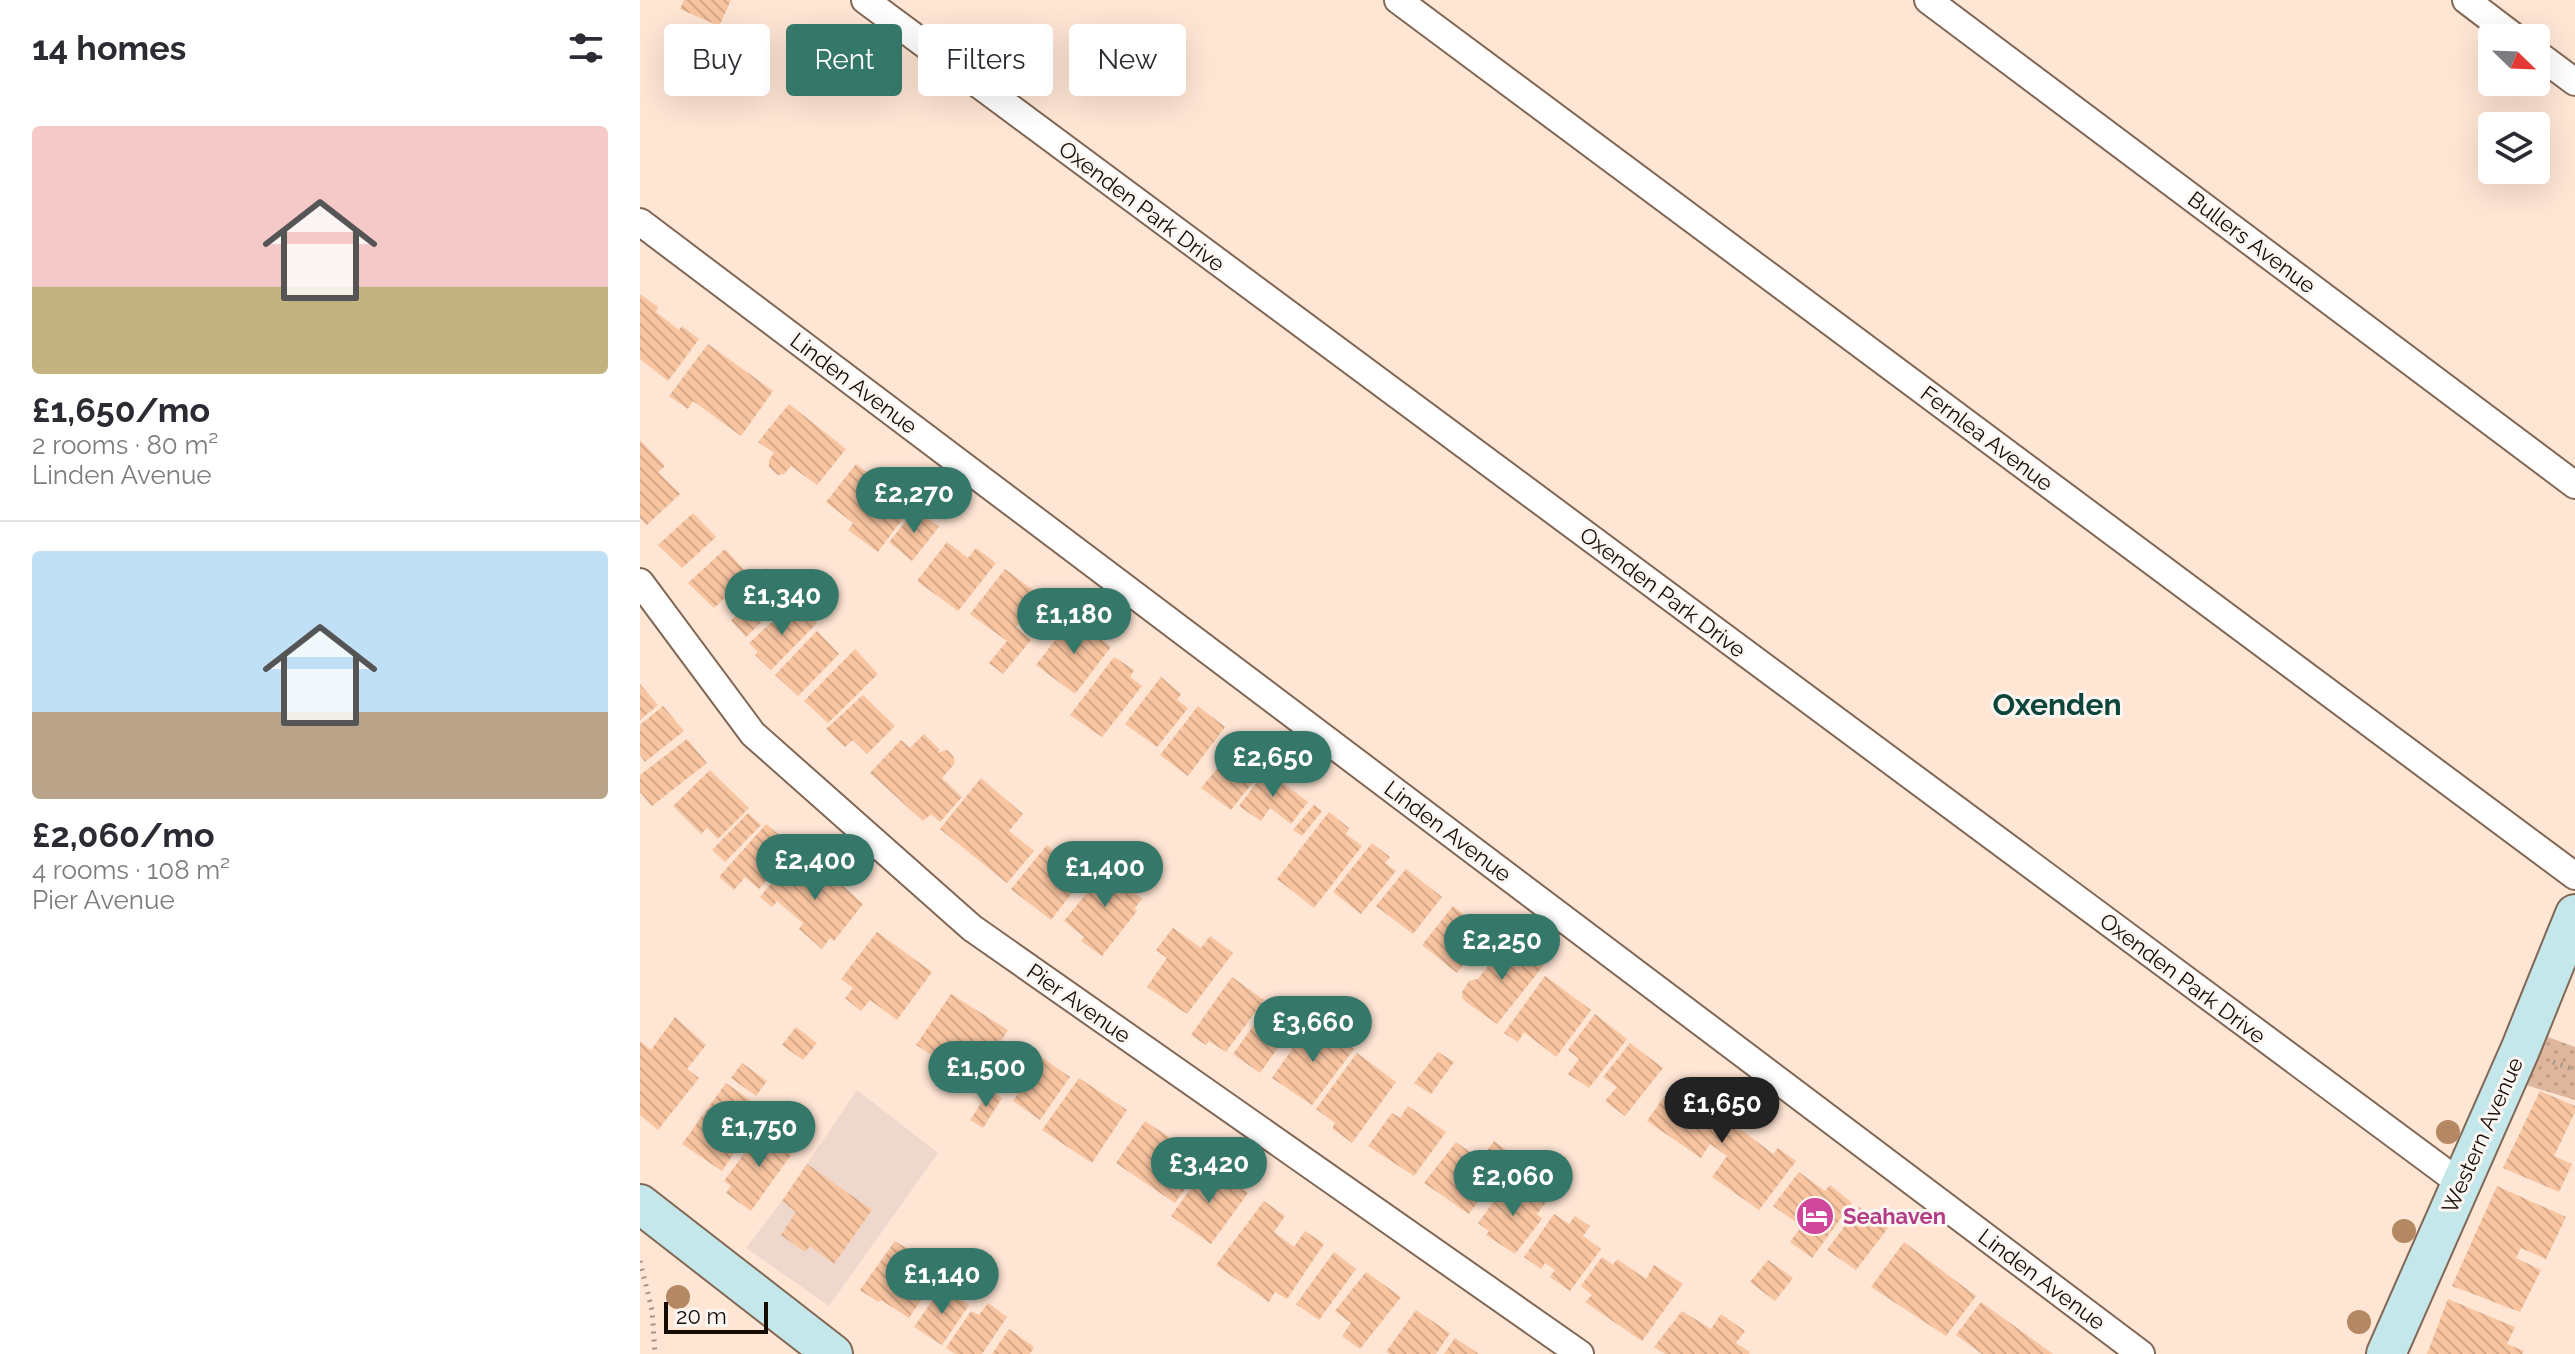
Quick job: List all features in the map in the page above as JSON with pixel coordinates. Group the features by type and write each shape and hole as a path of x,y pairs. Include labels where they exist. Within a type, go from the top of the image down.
{"street":[{"name":"Oxenden Park Drive","path":"865,0 2460,1183"},
{"name":"Fernlea Avenue","path":"1398,0 2575,876"},
{"name":"Bullers Avenue","path":"1928,0 2575,485"},
{"path":"2466,0 2498,24"},
{"path":"2550,63 2575,82"},
{"name":"Linden Avenue","path":"640,222 2141,1354"},
{"name":"Pier Avenue","path":"640,582 753,734 972,928 1580,1354"},
{"name":"Western Avenue","path":"2386,1354 2520,1050 2575,914"},
{"path":"640,1204 833,1354"}],"path":[{"path":"640,1261 652,1310 655,1354"}],"shaded area":[{"path":"2548,1037 2575,1047 2575,1100 2526,1085"},
{"path":"857,1090 938,1153 829,1306 746,1248 782,1201"}],"building":[{"path":"684,0 731,0 720,24 680,9"},
{"path":"640,294 658,307 656,312 679,330 682,326 699,339 668,381 640,359"},
{"path":"708,344 773,391 741,436 693,401 688,409 669,396"},
{"path":"789,404 846,449 817,485 791,466 784,474 778,475 769,467 774,453 758,442"},
{"path":"640,440 665,466 658,472 680,494 647,525 640,518"},
{"path":"856,464 912,506 878,552 848,530 853,523 826,502"},
{"path":"916,509 939,527 912,561 889,542"},
{"path":"693,513 716,537 682,568 658,545"},
{"path":"947,542 968,558 976,548 996,563 958,611 917,581"},
{"path":"725,549 749,575 714,608 688,583"},
{"path":"767,568 791,593 746,637 731,620 737,615 727,605"},
{"path":"1005,569 1041,596 1016,627 1031,640 1003,674 989,663 1007,641 970,614"},
{"path":"802,608 817,623 771,670 755,655 758,652 749,643 785,610 792,618"},
{"path":"1072,618 1111,647 1075,694 1036,665"},
{"path":"817,631 839,654 798,696 775,675"},
{"path":"855,649 878,674 828,723 804,701"},
{"path":"1114,657 1134,670 1130,677 1142,686 1102,737 1070,715"},
{"path":"1161,677 1181,694 1177,700 1188,708 1157,747 1125,724"},
{"path":"640,684 658,705 640,720"},
{"path":"863,695 895,726 867,754 853,740 845,747 826,729"},
{"path":"663,706 684,731 645,762 640,755 640,725"},
{"path":"1198,706 1225,727 1188,776 1160,755"},
{"path":"924,734 940,750 937,753 947,750 953,756 955,763 942,778 962,797 940,822 931,814 923,821 870,773 901,740 910,748"},
{"path":"687,739 707,763 652,806 640,792 640,775"},
{"path":"1239,742 1268,763 1231,810 1201,788"},
{"path":"710,770 749,808 718,839 707,828 701,834 673,806"},
{"path":"1266,770 1308,802 1291,824 1270,808 1261,821 1239,806"},
{"path":"981,778 1023,814 1009,831 1034,851 1007,883 940,829"},
{"path":"1314,805 1322,811 1302,836 1293,830"},
{"path":"1329,812 1349,828 1346,834 1362,846 1314,908 1277,879"},
{"path":"748,813 761,825 725,862 712,850"},
{"path":"766,824 795,848 759,889 745,877 734,890 719,877"},
{"path":"1372,843 1390,857 1385,863 1396,871 1361,914 1333,892"},
{"path":"1047,845 1069,863 1076,852 1093,866 1051,920 1011,889"},
{"path":"811,857 863,904 834,941 830,938 822,949 799,929 803,923 777,901 772,907 760,897 781,872 792,881"},
{"path":"1112,862 1136,881 1130,889 1142,899 1134,909 1137,911 1102,956 1081,941 1084,937 1064,921"},
{"path":"1406,869 1442,897 1413,934 1376,906"},
{"path":"1453,906 1487,933 1457,973 1422,945"},
{"path":"1173,928 1201,948 1210,936 1233,953 1187,1014 1147,987 1167,958 1156,950"},
{"path":"877,932 932,972 897,1020 870,1000 861,1011 845,998 853,988 841,979"},
{"path":"1508,940 1544,965 1497,1024 1466,1002 1462,992 1469,981 1478,979"},
{"path":"1545,976 1591,1010 1556,1057 1524,1032 1518,1042 1504,1033"},
{"path":"1232,977 1264,1000 1226,1052 1209,1041 1206,1045 1191,1035"},
{"path":"951,994 1008,1030 975,1083 916,1045"},
{"path":"1274,997 1301,1016 1260,1073 1233,1054"},
{"path":"1595,1014 1627,1039 1589,1088 1568,1074 1579,1059 1568,1050"},
{"path":"675,1017 706,1045 687,1069 699,1078 658,1130 640,1115 640,1041 651,1050"},
{"path":"1317,1024 1354,1049 1312,1105 1272,1078 1306,1029 1312,1033"},
{"path":"796,1027 817,1043 803,1060 782,1045"},
{"path":"1630,1043 1663,1068 1625,1116 1605,1101 1617,1087 1603,1077"},
{"path":"1027,1047 1070,1077 1040,1120 1013,1101 1021,1089 1006,1079"},
{"path":"1438,1052 1454,1062 1431,1094 1414,1083"},
{"path":"1357,1053 1396,1082 1352,1143 1332,1128 1335,1123 1316,1109"},
{"path":"742,1063 767,1081 756,1096 731,1078"},
{"path":"1079,1078 1127,1110 1092,1163 1042,1130"},
{"path":"1676,1080 1773,1154 1778,1148 1796,1161 1759,1210 1712,1177 1727,1156 1710,1144 1701,1158 1647,1121"},
{"path":"726,1083 764,1110 722,1171 682,1144"},
{"path":"990,1090 1002,1098 983,1128 970,1120"},
{"path":"2540,1091 2575,1106 2554,1156 2572,1164 2559,1192 2503,1168"},
{"path":"1408,1106 1446,1132 1414,1176 1368,1146 1392,1113 1400,1118"},
{"path":"1145,1121 1205,1161 1175,1203 1116,1163"},
{"path":"779,1132 798,1145 751,1211 726,1193 731,1186 724,1181 757,1136 770,1144"},
{"path":"1494,1141 1513,1155 1469,1214 1424,1183 1456,1142 1481,1160"},
{"path":"807,1164 872,1210 834,1264 810,1246 805,1252 781,1235 796,1212 782,1201"},
{"path":"1207,1166 1248,1193 1211,1244 1171,1216"},
{"name":"Seahaven","path":"1799,1172 1825,1191 1830,1185 1852,1203 1812,1258 1790,1242 1802,1226 1773,1206"},
{"path":"1523,1183 1547,1201 1537,1214 1542,1219 1515,1254 1486,1235 1489,1231 1478,1223 1503,1189 1513,1198"},
{"path":"2497,1186 2566,1217 2546,1259 2521,1248 2516,1258 2541,1270 2520,1312 2452,1286"},
{"path":"1264,1201 1285,1216 1274,1232 1294,1247 1305,1231 1324,1244 1287,1299 1275,1292 1269,1302 1216,1265"},
{"path":"1859,1207 1888,1228 1856,1270 1827,1250"},
{"path":"1554,1214 1569,1224 1575,1216 1590,1226 1583,1236 1601,1249 1570,1291 1550,1277 1555,1270 1545,1263 1541,1269 1524,1257"},
{"path":"895,1241 941,1270 909,1318 860,1290"},
{"path":"1904,1242 1976,1296 1946,1336 1871,1287"},
{"path":"1334,1252 1356,1269 1319,1320 1296,1304"},
{"path":"1602,1257 1613,1265 1617,1259 1646,1279 1654,1265 1683,1284 1642,1341 1585,1302 1592,1295 1581,1286"},
{"path":"1768,1260 1793,1278 1775,1301 1750,1282"},
{"path":"1366,1272 1401,1297 1360,1349 1342,1336 1351,1323 1335,1311"},
{"path":"942,1286 969,1305 942,1345 914,1327"},
{"path":"2448,1299 2515,1327 2507,1344 2524,1351 2522,1354 2427,1354"},
{"path":"1981,1302 2053,1354 1982,1354 1956,1335"},
{"path":"988,1303 1007,1317 982,1354 955,1354 946,1348 971,1311 979,1315"},
{"path":"1416,1310 1450,1333 1436,1354 1386,1352"},
{"path":"1682,1311 1711,1329 1721,1314 1745,1331 1736,1343 1749,1354 1665,1354 1654,1347"},
{"path":"1009,1329 1034,1347 1030,1354 992,1354"},
{"path":"1455,1338 1479,1354 1444,1354"}],"place":[{"name":"Seahaven","path":"1815,1216"}],"district":[{"name":"Oxenden","path":"2057,704"}]}
